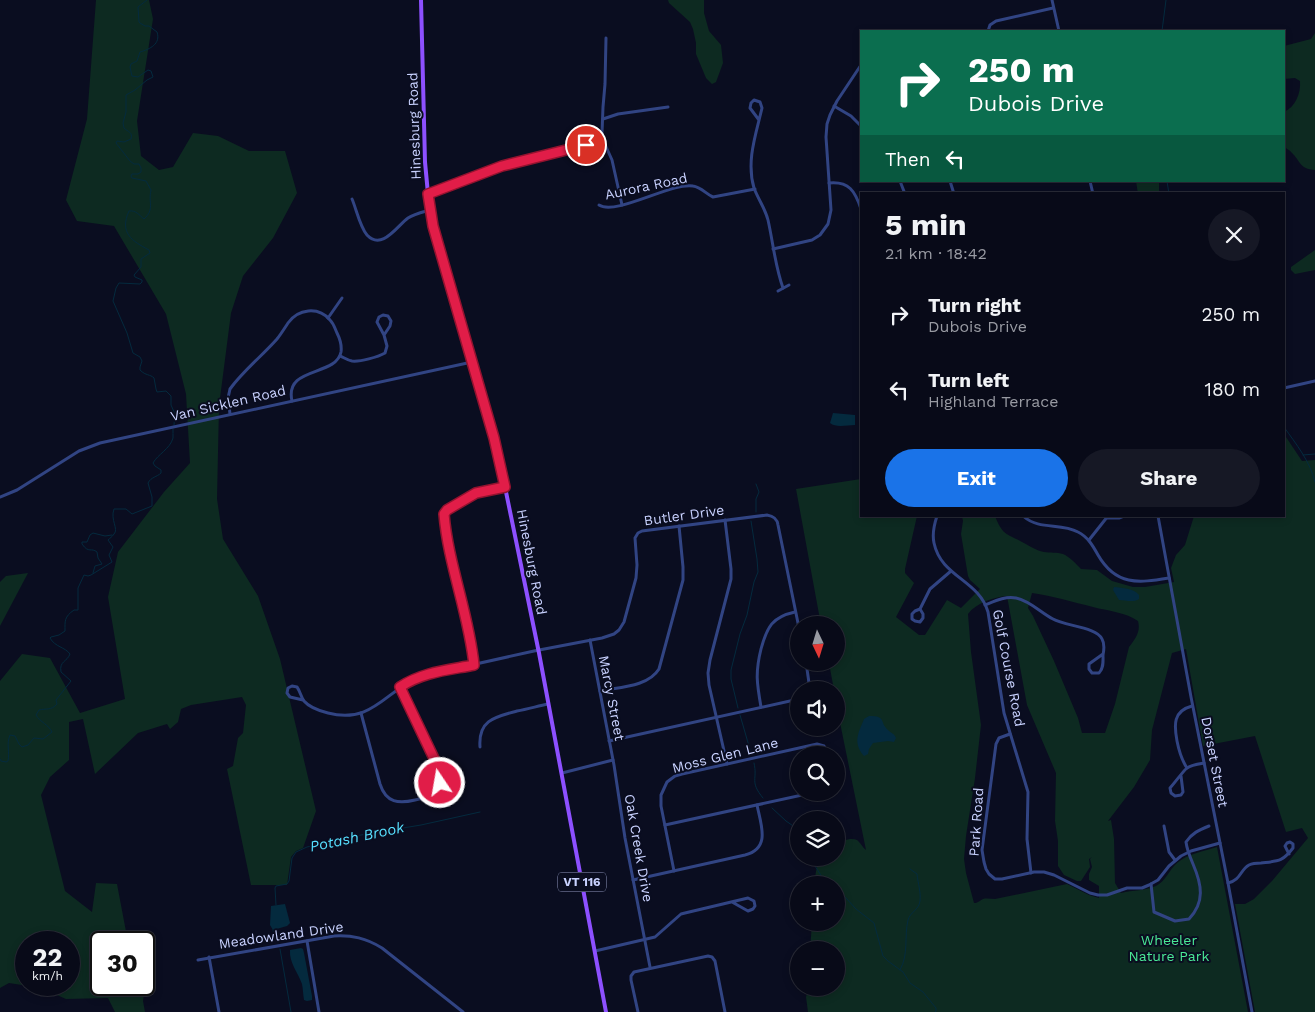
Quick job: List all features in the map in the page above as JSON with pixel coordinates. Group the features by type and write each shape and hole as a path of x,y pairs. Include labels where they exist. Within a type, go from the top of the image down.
{"main road":[{"name":"Hinesburg Road","path":"421,0 424,146 430,210 443,262 494,438 505,487 562,773 606,1012"}],"street":[{"path":"1052,0 1059,30"},
{"path":"988,30 990,25 996,21 1054,8"},
{"path":"606,38 606,84 602,107 603,140 612,160 622,205"},
{"path":"773,249 816,238 828,224 831,214 826,132 828,120 834,106 860,67"},
{"path":"759,120 750,108 754,100 759,101 762,105 759,120 751,156 751,171 755,189 766,216 783,288"},
{"path":"834,106 851,116 860,125"},
{"path":"602,119 618,114 668,107"},
{"path":"428,194 502,166 603,140"},
{"path":"829,183 842,183 849,186 860,206"},
{"name":"Aurora Road","path":"599,205 606,208 622,205 668,190 690,186 699,187 708,195 714,197 755,189"},
{"path":"352,199 367,235 377,239 386,238 415,214 430,210"},
{"path":"778,291 789,285"},
{"path":"328,318 342,298"},
{"path":"230,414 228,398 230,389 279,337 290,320 306,311 320,312 334,326 340,340 340,356 331,364 296,381 291,390 292,401"},
{"path":"340,356 354,361 385,352 384,335 377,322 378,317 383,315 388,316 391,321 384,335"},
{"name":"Van Sicklen Road","path":"0,497 17,490 79,451 93,445 472,362"},
{"path":"1285,388 1315,381"},
{"path":"474,665 444,514 447,510 476,493 505,487"},
{"name":"Butler Drive","path":"361,713 378,705 414,678 614,634 624,622 636,573 634,541 636,535 642,530 767,515 776,518 797,616"},
{"name":"Golf Course Road","path":"937,517 933,530 934,545 940,559 951,571 975,589 986,605 1002,704 1028,792 1027,840 1031,873"},
{"path":"1025,517 1037,524 1079,532 1089,540 1106,567 1122,578 1143,582 1169,578"},
{"path":"1089,540 1107,517 1122,517"},
{"name":"Dorset Street","path":"1158,517 1192,706 1252,1012"},
{"path":"725,520 731,579 708,673 727,764"},
{"path":"600,691 647,681 659,670 683,580 679,526"},
{"path":"920,609 930,589 951,571"},
{"path":"986,605 1006,598 1013,598 1024,601 1056,621 1098,634 1103,641 1103,654 1102,670 1092,673 1089,669 1090,663 1103,654"},
{"path":"761,708 756,670 765,635 776,619 796,612"},
{"name":"Marcy Street","path":"590,640 613,760"},
{"path":"303,700 298,688 294,686 288,688 289,696 303,700 314,708 332,714 361,713 380,784 385,794 392,800 402,802 427,798 433,794 440,783 440,771 400,687"},
{"path":"609,742 790,701"},
{"path":"480,747 482,731 490,720 548,704"},
{"path":"1186,768 1180,756 1175,725 1180,713 1192,706"},
{"name":"Park Road","path":"1010,734 999,738 995,746 983,840 984,862 989,874 997,879 1031,873 1051,873 1085,891 1098,895 1110,894 1127,888 1142,888 1151,884"},
{"name":"Moss Glen Lane","path":"808,746 817,744 824,746"},
{"name":"Moss Glen Lane","path":"674,871 661,802 661,795 665,785 679,775 790,750"},
{"path":"562,773 613,760"},
{"name":"Oak Creek Drive","path":"613,760 650,967"},
{"path":"1181,776 1183,792 1179,796 1175,796 1171,793 1170,788 1186,768 1204,763"},
{"path":"665,825 790,798"},
{"path":"634,880 745,856 754,852 760,845 763,836 757,805"},
{"path":"1164,826 1169,852 1175,860"},
{"path":"1209,826 1197,830 1186,842 1188,852 1201,887 1201,898 1194,914 1189,919 1175,921 1154,912 1151,884 1158,880 1175,860 1188,852 1220,843"},
{"path":"1228,883 1237,879 1249,865 1280,860 1289,854"},
{"path":"595,951 657,936 683,914 732,902 749,898 754,901 755,906 752,910 746,911 732,902"},
{"name":"Meadowland Drive","path":"198,960 334,936 361,938 382,948 463,1012"},
{"path":"308,941 319,1012"},
{"path":"638,1012 631,976 636,971 707,956 712,957 715,962 725,1012"},
{"path":"209,958 219,1012"}],"green space":[{"path":"96,0 149,0 153,19 137,121 141,156 159,170 173,167 193,133 218,136 249,151 285,151 297,193 273,238 243,276 231,313 219,406 217,499 223,539 258,596 280,659 316,811 303,848 296,851 291,857 287,885 251,885 227,769 233,766 238,738 243,733 246,705 242,697 191,705 181,709 178,722 170,729 167,724 138,733 95,774 83,719 69,722 69,760 50,777 41,795 65,891 92,912 96,883 117,884 126,931 90,931 90,996 144,996 145,1012 115,1012 108,998 66,999 59,996 80,996 80,931 15,931 15,984 9,983 0,988 0,681 22,654 50,658 80,713 125,699 108,597 118,552 164,492 190,463 186,394 166,314 114,226 77,221 66,200 87,119"},
{"path":"668,0 704,0 704,13 709,31 721,45 723,63 716,82 712,84 706,78 696,54 696,43 690,22"},
{"path":"1315,33 1315,170 1303,166 1291,151 1285,148 1285,112 1291,107 1298,95 1300,81 1295,78 1285,79 1285,46 1311,39"},
{"path":"1136,182 1159,182 1159,192 1138,192"},
{"path":"1315,250 1315,270 1295,274 1291,270 1291,267"},
{"name":"Wheeler Nature Park","path":"1285,436 1302,461 1315,460 1315,1012 1255,1012 1235,904 1245,904 1254,899 1272,881 1308,838 1302,828 1286,832 1255,736 1203,746 1186,649 1172,653 1152,730 1150,760 1134,787 1108,821 1111,820 1114,839 1115,883 1121,893 1152,888 1162,881 1181,860 1217,847 1248,1012 808,1012 806,996 845,996 845,941 811,941 811,931 845,931 845,876 816,876 818,866 845,866 845,840 857,840 866,850 843,736 845,736 845,681 832,681 830,671 845,671 845,616 819,616 796,489 860,479 860,517 917,517 905,569 905,573 914,583 896,617 919,635 925,635 947,600 961,608 980,589 968,576 961,534 962,517 995,517 1000,527 1006,533 1035,549 1063,554 1081,569 1097,570 1112,581 1133,587 1174,582 1171,568 1176,555 1185,545 1194,517 1285,517","holes":["1032,593 1128,616 1138,621 1139,625 1138,632 1129,647 1115,704 1105,733 1082,733 1078,718 1054,661 1028,608","1007,596 1027,705 1056,773 1055,821 1058,841 1058,866 1064,875 1081,881 1090,867 1089,859 1092,857 1090,859 1092,867 1089,880 1099,886 1099,898 1067,884 995,899 983,899 974,903 964,859 981,725 968,614 986,601"]},
{"path":"28,573 0,626 0,582 6,576"}],"water":[{"path":"833,413 855,415 855,425 832,425 830,423"},
{"path":"1114,587 1134,591 1139,595 1139,599 1132,601 1119,600 1113,590"},
{"path":"869,716 881,718 885,727 896,738 894,742 873,743 868,754 864,756 857,742 864,719"},
{"path":"285,904 290,923 287,926 273,930 270,925 271,906"},
{"path":"301,948 304,953 312,996 312,1000 307,1001 304,1000 302,984 290,955 290,950"}],"waterway":[{"path":"147,0 138,7 139,22 157,32 157,40 151,48 140,52 137,61 131,64 130,67 132,76 138,77 148,70 151,71 153,77 126,95 126,112 123,123 124,128 131,133 131,139 124,142 117,141 116,143 130,161 134,164 139,164 141,168 141,172 132,174 132,178 146,181 151,190 150,209 144,219 136,212 131,211 129,211 126,219 126,231 133,240 149,250 150,253 141,259 141,267 134,275 142,280 142,282 140,284 119,283 113,301 127,333 133,353 140,357 142,361 140,370 154,378 157,392 166,391 171,396 171,405 175,414 174,425"},
{"path":"1162,30 1166,0"},
{"path":"1167,182 1169,192"},
{"path":"1285,428 1306,460 1315,482"},
{"path":"0,759 1,761 8,761 10,735 15,736 22,747 28,745 34,738 43,739 52,732 36,715 39,710 55,706 57,704 56,700 71,681 61,672 62,664 70,654 50,638 65,631 67,617 74,610 78,610 78,588 84,575 91,575 112,562 109,555 113,547 108,540 115,532 114,509 126,509 132,514 152,506 152,497 148,483 161,473 161,470 153,463 171,442 173,429"},
{"path":"1303,455 1315,454"},
{"path":"756,484 759,492 756,499 756,512"},
{"path":"738,708 731,679 731,670 758,572 751,521"},
{"path":"93,573 95,566 102,564 97,552 86,549 82,542 87,542 93,533 105,536 112,535"},
{"path":"740,715 751,753"},
{"path":"754,763 756,788 763,798"},
{"path":"772,808 790,824"},
{"name":"Potash Brook","path":"276,905 275,888 276,886 287,884 289,881 292,858 296,852 307,847 349,837 421,825 480,812"},
{"path":"815,866 821,876"},
{"path":"900,970 905,952 908,920 918,907 920,901 917,874 910,869"},
{"path":"845,897 856,909 874,923 883,956 903,972 910,983 923,992 936,1008 935,1012"},
{"name":"Potash Brook","path":"273,930 274,935 279,941"},
{"name":"Potash Brook","path":"280,949 291,1012"}],"route":[{"path":"440,783 439,769 400,687 414,678 474,665 444,514 447,510 476,493 505,487 494,438 433,226 428,194 502,166 586,145"}]}
